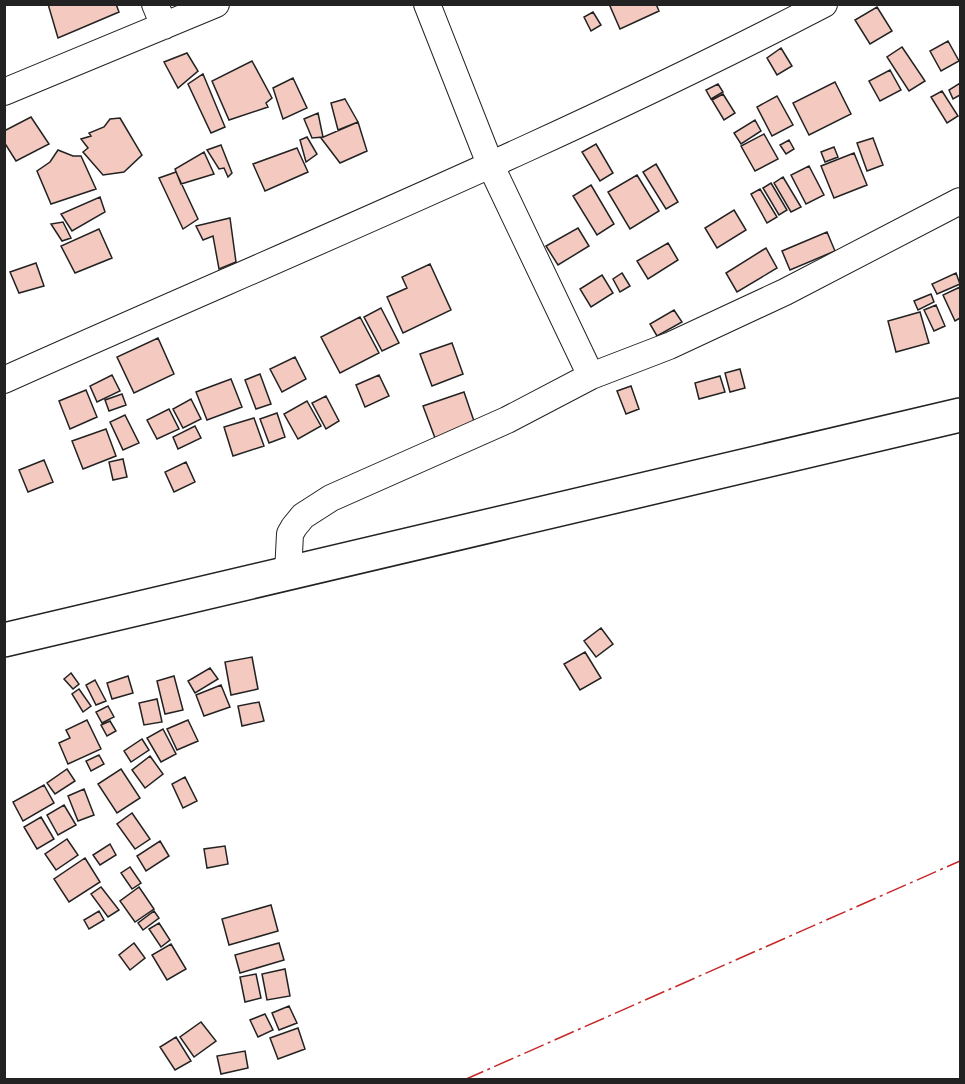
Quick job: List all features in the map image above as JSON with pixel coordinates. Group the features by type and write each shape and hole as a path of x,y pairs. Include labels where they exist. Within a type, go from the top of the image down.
{"highway":[{"path":"4,640 960,415"}],"street":[{"path":"4,92 160,15 216,4"},
{"path":"427,4 490,164 591,376"},
{"path":"4,380 263,268 490,164 736,49 824,4"},
{"path":"288,573 290,534 303,516 331,498 507,420 591,376 669,346 785,292 960,201"}],"building":[{"path":"48,4 116,4 119,12 58,38"},
{"path":"614,4 656,4 659,11 620,29 610,6"},
{"path":"877,7 892,31 870,44 855,20"},
{"path":"593,12 601,25 591,31 584,17"},
{"path":"948,41 959,61 941,71 930,51"},
{"path":"902,47 925,81 909,91 887,57"},
{"path":"781,48 792,66 777,75 767,58"},
{"path":"187,53 198,71 178,88 164,62"},
{"path":"252,61 272,98 266,103 268,107 229,120 212,81"},
{"path":"890,70 901,90 880,101 869,81"},
{"path":"203,74 225,127 211,133 188,84"},
{"path":"293,78 307,108 283,119 273,88"},
{"path":"835,82 851,114 809,135 793,103"},
{"path":"960,83 960,95 953,99 949,90"},
{"path":"718,84 723,92 711,99 706,90"},
{"path":"942,91 958,116 947,123 931,97"},
{"path":"723,94 735,113 724,120 712,100"},
{"path":"777,96 793,125 772,136 757,107"},
{"path":"345,99 358,122 338,130 331,103"},
{"path":"318,113 323,137 312,138 304,119"},
{"path":"31,117 49,144 16,161 4,142 4,131"},
{"path":"120,118 142,155 124,172 103,175 83,152 88,148 81,139 91,136 89,133 104,127 110,119"},
{"path":"755,120 761,131 741,144 734,133"},
{"path":"358,122 367,151 340,163 321,138"},
{"path":"764,134 778,159 755,171 741,146"},
{"path":"307,137 317,154 306,162 300,140"},
{"path":"873,138 883,165 867,171 857,143"},
{"path":"789,140 794,149 786,154 780,145"},
{"path":"596,144 613,173 600,181 582,152"},
{"path":"221,145 232,173 228,177 224,168 219,169 207,150"},
{"path":"834,147 838,157 825,162 821,152"},
{"path":"297,148 308,172 265,191 253,164"},
{"path":"58,150 73,156 81,156 96,189 51,204 37,171 50,162"},
{"path":"204,152 214,174 181,184 175,169"},
{"path":"854,153 867,185 834,198 821,166"},
{"path":"656,164 678,202 666,209 643,172"},
{"path":"809,166 824,195 806,204 791,175"},
{"path":"176,172 198,219 183,229 159,178"},
{"path":"637,175 659,211 630,229 608,192"},
{"path":"783,177 801,207 791,212 774,183"},
{"path":"771,183 787,210 779,215 763,188"},
{"path":"591,185 614,224 597,235 573,196"},
{"path":"760,189 777,217 767,223 751,194"},
{"path":"100,197 105,212 72,231 61,214"},
{"path":"734,210 746,230 717,248 705,228"},
{"path":"230,218 236,262 219,269 213,236 203,240 196,226"},
{"path":"63,222 71,238 62,241 51,224"},
{"path":"578,228 589,246 558,265 546,246"},
{"path":"99,229 112,258 75,273 61,246"},
{"path":"827,232 835,251 790,270 782,251"},
{"path":"668,243 678,260 648,279 637,261"},
{"path":"766,248 777,268 737,292 726,273"},
{"path":"36,263 44,286 19,293 10,272"},
{"path":"430,264 451,310 403,333 387,297 407,288 402,277"},
{"path":"622,273 630,286 620,292 613,279"},
{"path":"956,273 960,284 937,294 932,284"},
{"path":"602,275 613,293 591,307 580,289"},
{"path":"960,287 960,318 955,321 943,295"},
{"path":"931,294 934,302 918,310 914,301"},
{"path":"936,305 945,326 934,331 924,310"},
{"path":"381,308 399,343 382,351 364,317"},
{"path":"674,310 682,322 657,336 650,324"},
{"path":"920,312 929,343 896,352 888,321"},
{"path":"360,317 379,353 340,373 321,337"},
{"path":"158,338 174,374 134,393 117,357"},
{"path":"452,343 463,374 432,386 420,354"},
{"path":"295,357 306,379 282,392 270,369"},
{"path":"740,369 745,388 730,392 725,373"},
{"path":"260,374 271,404 256,409 245,380"},
{"path":"112,375 120,391 97,402 90,386"},
{"path":"379,375 389,396 365,407 356,385"},
{"path":"720,376 725,392 699,399 695,383"},
{"path":"231,379 242,407 207,420 196,392"},
{"path":"631,386 639,409 626,414 617,391"},
{"path":"86,390 97,417 70,429 59,401"},
{"path":"464,392 475,424 435,438 423,406"},
{"path":"122,394 126,405 109,411 105,400"},
{"path":"326,396 339,421 326,429 312,403"},
{"path":"191,399 201,419 183,428 173,409"},
{"path":"307,401 321,426 298,439 284,414"},
{"path":"169,409 179,429 157,439 147,420"},
{"path":"277,413 285,437 269,443 260,419"},
{"path":"125,415 139,443 123,450 110,422"},
{"path":"254,418 264,446 233,456 224,427"},
{"path":"195,426 201,438 178,449 173,437"},
{"path":"106,429 116,456 83,469 72,441"},
{"path":"123,459 127,477 113,480 109,462"},
{"path":"44,460 53,482 28,492 19,470"},
{"path":"186,462 195,482 174,492 165,472"},
{"path":"601,628 613,644 596,657 584,641"},
{"path":"585,652 601,678 580,690 564,664"},
{"path":"252,657 258,689 231,695 225,662"},
{"path":"210,668 218,679 195,693 188,681"},
{"path":"71,673 79,684 73,689 64,679"},
{"path":"128,676 133,693 112,699 107,683"},
{"path":"174,676 183,710 165,714 157,681"},
{"path":"95,680 106,701 96,705 86,685"},
{"path":"221,685 230,707 204,716 196,695"},
{"path":"79,689 91,706 83,712 72,694"},
{"path":"157,699 162,722 144,725 139,703"},
{"path":"259,702 264,721 242,726 238,706"},
{"path":"108,706 114,717 102,723 96,712"},
{"path":"87,720 101,749 68,764 59,743 70,738 66,730"},
{"path":"188,720 198,741 177,750 167,729"},
{"path":"110,721 116,731 107,736 101,725"},
{"path":"163,729 176,754 161,762 147,738"},
{"path":"142,739 149,750 131,762 124,751"},
{"path":"99,755 104,764 91,771 86,761"},
{"path":"150,756 163,774 145,788 132,770"},
{"path":"67,769 75,781 55,794 47,783"},
{"path":"121,769 140,798 117,813 98,784"},
{"path":"185,777 197,801 183,808 172,784"},
{"path":"44,785 54,803 23,821 13,802"},
{"path":"84,789 94,815 78,821 68,796"},
{"path":"64,805 76,825 58,835 47,815"},
{"path":"132,813 150,839 135,849 117,824"},
{"path":"41,817 54,839 37,849 24,827"},
{"path":"67,839 78,855 56,870 45,854"},
{"path":"160,841 169,856 146,871 137,856"},
{"path":"110,844 116,855 100,865 93,855"},
{"path":"225,846 228,864 207,868 204,849"},
{"path":"85,858 100,882 69,902 54,879"},
{"path":"130,867 141,883 132,889 121,873"},
{"path":"101,887 119,910 108,917 91,894"},
{"path":"139,887 154,909 135,922 120,901"},
{"path":"271,905 278,931 229,945 222,919"},
{"path":"99,911 104,920 89,929 84,920"},
{"path":"154,911 159,918 143,930 138,923"},
{"path":"159,923 170,940 161,947 149,929"},
{"path":"134,943 145,958 130,970 119,955"},
{"path":"279,943 284,960 240,973 235,955"},
{"path":"171,944 186,969 167,980 152,955"},
{"path":"285,969 290,996 267,1000 262,974"},
{"path":"256,974 261,998 245,1002 240,977"},
{"path":"289,1006 297,1023 279,1030 272,1013"},
{"path":"265,1014 273,1030 258,1037 250,1020"},
{"path":"201,1022 216,1041 194,1057 180,1037"},
{"path":"298,1028 305,1049 278,1059 270,1038"},
{"path":"176,1037 191,1061 175,1070 160,1047"},
{"path":"245,1051 248,1068 221,1074 217,1056"}],"power":[{"path":"464,1080 960,861"}]}
